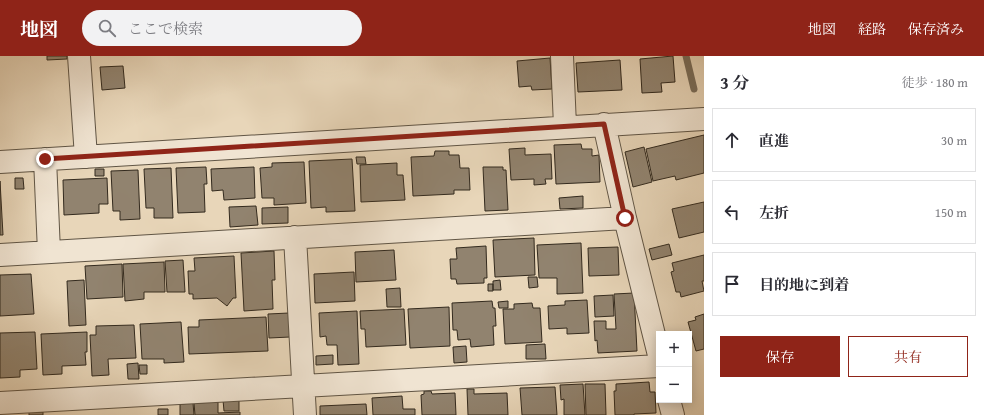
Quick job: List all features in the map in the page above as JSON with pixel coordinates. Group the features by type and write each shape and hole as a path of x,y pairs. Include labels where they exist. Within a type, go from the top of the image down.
{"street":[{"path":"79,56 86,157"},
{"path":"562,56 565,126"},
{"path":"0,162 565,126 704,119"},
{"path":"604,124 625,218 656,343"},
{"path":"45,159 49,252"},
{"path":"0,255 625,218"},
{"path":"295,237 305,415"},
{"path":"0,404 304,385 656,366"},
{"path":"670,403 673,415"}],"building":[{"path":"47,56 67,56 67,59 47,60"},
{"path":"673,56 675,82 661,83 662,92 642,93 640,59"},
{"path":"550,58 552,89 532,90 531,86 519,87 517,61"},
{"path":"620,60 622,90 578,92 576,63"},
{"path":"123,66 125,88 102,90 100,67"},
{"path":"704,135 704,173 676,180 675,176 653,181 646,149"},
{"path":"581,144 582,149 592,149 592,156 599,155 600,182 556,184 554,145"},
{"path":"644,147 652,182 633,187 625,152"},
{"path":"525,148 525,155 551,154 552,179 545,179 546,184 534,185 534,179 511,180 509,149"},
{"path":"435,151 449,151 449,155 459,155 460,168 469,168 470,190 454,190 454,194 413,196 411,157 434,156"},
{"path":"356,157 365,157 366,164 357,164"},
{"path":"352,159 355,211 326,212 326,207 311,208 309,161"},
{"path":"304,162 306,203 274,205 274,198 262,198 260,168 272,167 272,163"},
{"path":"397,163 397,175 403,175 405,200 361,202 360,165"},
{"path":"206,167 207,184 204,184 205,212 178,213 176,168"},
{"path":"254,167 255,198 224,200 223,190 212,191 211,169"},
{"path":"483,167 503,167 503,170 506,170 508,210 485,211"},
{"path":"171,168 173,218 154,218 154,208 146,208 144,169"},
{"path":"95,169 104,169 104,176 95,176"},
{"path":"138,170 140,219 120,220 120,211 113,211 111,171"},
{"path":"15,178 23,178 24,189 15,189"},
{"path":"107,178 108,204 99,204 99,213 64,215 63,180"},
{"path":"0,181 3,235 0,235"},
{"path":"583,196 583,208 560,209 559,198"},
{"path":"704,202 704,232 679,238 672,209"},
{"path":"256,206 258,225 230,227 229,207"},
{"path":"288,207 288,223 262,224 262,208"},
{"path":"534,238 535,275 495,277 493,240"},
{"path":"581,243 583,293 557,294 557,278 539,278 537,245"},
{"path":"669,244 672,255 652,260 649,249"},
{"path":"486,246 487,278 484,278 484,283 457,284 456,279 451,279 450,259 457,259 456,248"},
{"path":"618,247 619,275 589,276 588,248"},
{"path":"394,250 396,280 356,282 355,252"},
{"path":"274,251 275,280 272,280 273,309 244,311 241,253"},
{"path":"704,255 704,281 702,281 704,291 681,297 680,292 676,292 671,272 674,271 672,263"},
{"path":"234,256 236,298 233,298 227,306 217,298 193,299 193,294 189,294 188,271 195,271 194,258"},
{"path":"183,260 185,292 167,292 165,261"},
{"path":"164,262 165,292 144,292 144,299 125,301 123,264"},
{"path":"122,264 123,297 87,299 85,266"},
{"path":"354,272 355,301 315,303 314,274"},
{"path":"31,274 34,314 0,316 0,275"},
{"path":"528,277 537,277 538,287 529,288"},
{"path":"84,280 86,325 69,326 67,281"},
{"path":"500,280 501,290 493,290 493,281"},
{"path":"488,284 493,284 493,291 488,291"},
{"path":"400,288 401,307 387,307 386,289"},
{"path":"634,293 637,351 598,353 597,340 595,341 594,321 606,321 606,329 616,329 614,294"},
{"path":"613,295 614,316 595,317 594,296"},
{"path":"587,300 589,333 567,334 567,328 549,329 548,306 565,305 565,301"},
{"path":"492,301 493,308 495,308 496,326 493,326 494,345 471,347 470,339 458,340 457,330 453,330 452,303"},
{"path":"508,301 508,308 499,308 498,302"},
{"path":"532,303 533,308 540,308 542,342 505,344 503,309 514,309 514,304"},
{"path":"449,307 450,346 410,348 408,309"},
{"path":"404,309 406,345 366,347 365,329 361,329 360,311"},
{"path":"357,311 359,364 338,365 337,345 327,345 326,336 320,337 319,313"},
{"path":"289,313 290,337 269,338 268,314"},
{"path":"704,314 704,349 696,351 692,331 690,331 688,322 696,320 695,317"},
{"path":"266,317 268,351 189,354 188,327 199,327 199,320"},
{"path":"181,322 184,362 164,363 164,359 142,359 140,324"},
{"path":"134,325 136,358 108,359 109,375 92,376 90,335 96,335 96,326"},
{"path":"35,332 37,369 20,370 20,377 0,378 0,333"},
{"path":"87,332 87,352 85,352 86,365 62,366 62,374 43,375 41,334"},
{"path":"545,344 546,359 526,359 526,345"},
{"path":"466,346 467,362 454,363 453,347"},
{"path":"333,355 333,364 316,365 316,356"},
{"path":"138,363 139,379 128,379 127,364"},
{"path":"139,365 147,365 147,374 140,374"},
{"path":"649,382 650,392 655,392 656,413 615,415 614,391 616,391 616,384"},
{"path":"583,384 585,415 564,415 564,399 561,400 560,385"},
{"path":"585,384 605,384 606,415 586,415"},
{"path":"555,387 557,415 522,415 520,388"},
{"path":"467,389 474,389 474,394 507,393 508,415 468,415"},
{"path":"424,391 431,391 432,394 455,393 456,415 422,415 421,395 424,394"},
{"path":"402,396 403,409 415,409 415,415 373,415 372,398"},
{"path":"223,400 239,400 239,411 224,411"},
{"path":"218,402 218,413 240,412 240,415 195,415 194,403"},
{"path":"193,403 194,415 180,415 180,404"},
{"path":"366,404 367,415 320,415 320,406"},
{"path":"158,409 168,409 168,415 158,415"},
{"path":"29,412 43,412 43,415 29,415"}],"waterway":[{"path":"686,56 694,89"}],"route":[{"path":"45,159 604,124 625,218"}]}
